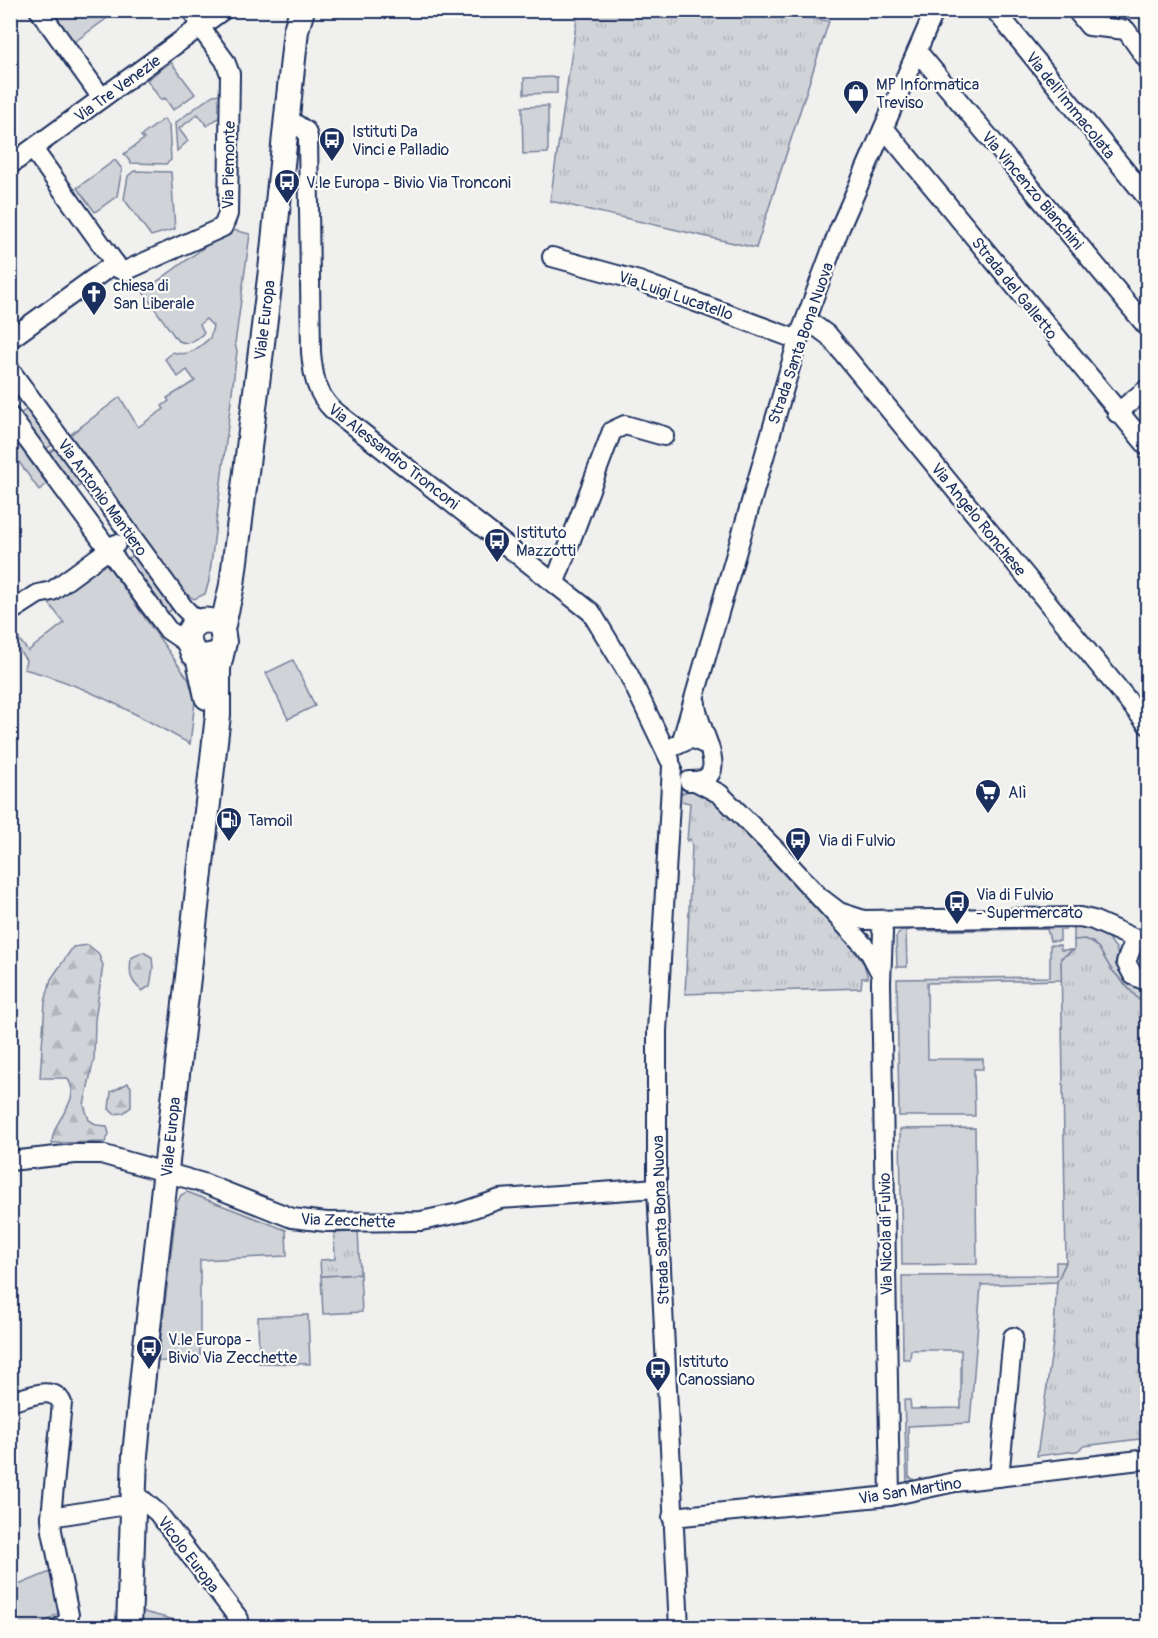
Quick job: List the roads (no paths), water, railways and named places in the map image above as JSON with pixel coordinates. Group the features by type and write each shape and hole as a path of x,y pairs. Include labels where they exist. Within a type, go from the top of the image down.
{"main road":[{"name":"Viale Europa","path":"160,1170 217,724 218,668 212,630 223,586 285,31 284,10"},
{"name":"Viale Europa","path":"212,630 232,585 288,119 296,30 302,10"},
{"name":"Viale Europa","path":"116,1628 207,705 207,689 193,650 189,630 212,630"},
{"path":"193,650 214,655 212,630"},
{"name":"Viale Europa","path":"127,1502 129,1628"}],"street":[{"path":"39,10 102,98"},
{"path":"191,10 201,26"},
{"name":"Via Tre Venezie","path":"10,165 223,10"},
{"name":"Strada Santa Bona Nuova","path":"696,686 798,340 839,230 935,10"},
{"name":"Via dell'Immacolata","path":"995,10 1148,199"},
{"path":"1076,10 1089,26 1126,30 1148,61"},
{"name":"Via Piemonte","path":"115,263 124,271 208,236 226,223 230,74 225,61 201,26"},
{"name":"Via Vincenzo Bianchini","path":"918,52 1148,328"},
{"name":"Via Alessandro Tronconi","path":"288,119 306,131 308,137 311,352 314,380 320,396 333,410 555,582 600,622 657,729 671,764"},
{"name":"Strada del Galletto","path":"884,128 1148,447"},
{"path":"10,339 115,263 33,148"},
{"name":"Via Luigi Lucatello","path":"552,257 639,280 798,340"},
{"name":"Via Angelo Ronchese","path":"806,319 829,336 1148,725"},
{"name":"Via Antonio Mantiero","path":"10,370 184,608 212,630"},
{"path":"1118,413 1148,388"},
{"path":"10,404 27,392"},
{"name":"Via Antonio Mantiero","path":"10,416 168,630 193,650"},
{"path":"555,582 612,431 625,426 664,435"},
{"path":"10,612 38,594 52,591 130,534"},
{"path":"696,686 671,764 681,778 720,794 822,899 876,948 899,920"},
{"path":"696,686 696,717 712,752 726,795 740,813"},
{"name":"Via Alessandro Tronconi","path":"657,729 680,741"},
{"path":"680,741 698,738 712,752"},
{"path":"669,813 675,793 710,772 712,752"},
{"name":"Strada Santa Bona Nuova","path":"671,764 657,1031 657,1188 679,1628"},
{"path":"822,899 851,917 877,920 1071,917 1093,920 1143,938"},
{"name":"Via Nicola di Fulvio","path":"877,920 876,948 881,973 890,1496"},
{"path":"1105,926 1116,939 1133,975 1147,983"},
{"path":"1126,962 1129,949 1143,938"},
{"name":"Via Zecchette","path":"10,1161 89,1153 203,1183 292,1218 327,1222 421,1221 459,1213 500,1199 657,1188"},
{"path":"999,1478 1013,1337"},
{"path":"10,1402 51,1392 58,1396 62,1403 51,1517 69,1615 68,1621 59,1628"},
{"name":"Via San Martino","path":"672,1517 890,1496 956,1482 1148,1459"},
{"name":"Vicolo Europa","path":"127,1502 144,1501 158,1513 238,1619"},
{"path":"51,1517 127,1502"}],"place":[{"name":"MP Informatica Treviso","path":"856,116"},
{"name":"Istituti Da Vinci e Palladio","path":"332,163"},
{"name":"V.le Europa - Bivio Via Tronconi","path":"287,205"},
{"name":"chiesa di San Liberale","path":"94,317"},
{"name":"Istituto Mazzotti","path":"497,564"},
{"name":"Alì","path":"988,815"},
{"name":"Tamoil","path":"229,843"},
{"name":"Via di Fulvio","path":"798,863"},
{"name":"Via di Fulvio - Supermercato","path":"957,926"},
{"name":"V.le Europa - Bivio Via Zecchette","path":"149,1371"},
{"name":"Istituto Canossiano","path":"658,1393"}]}
